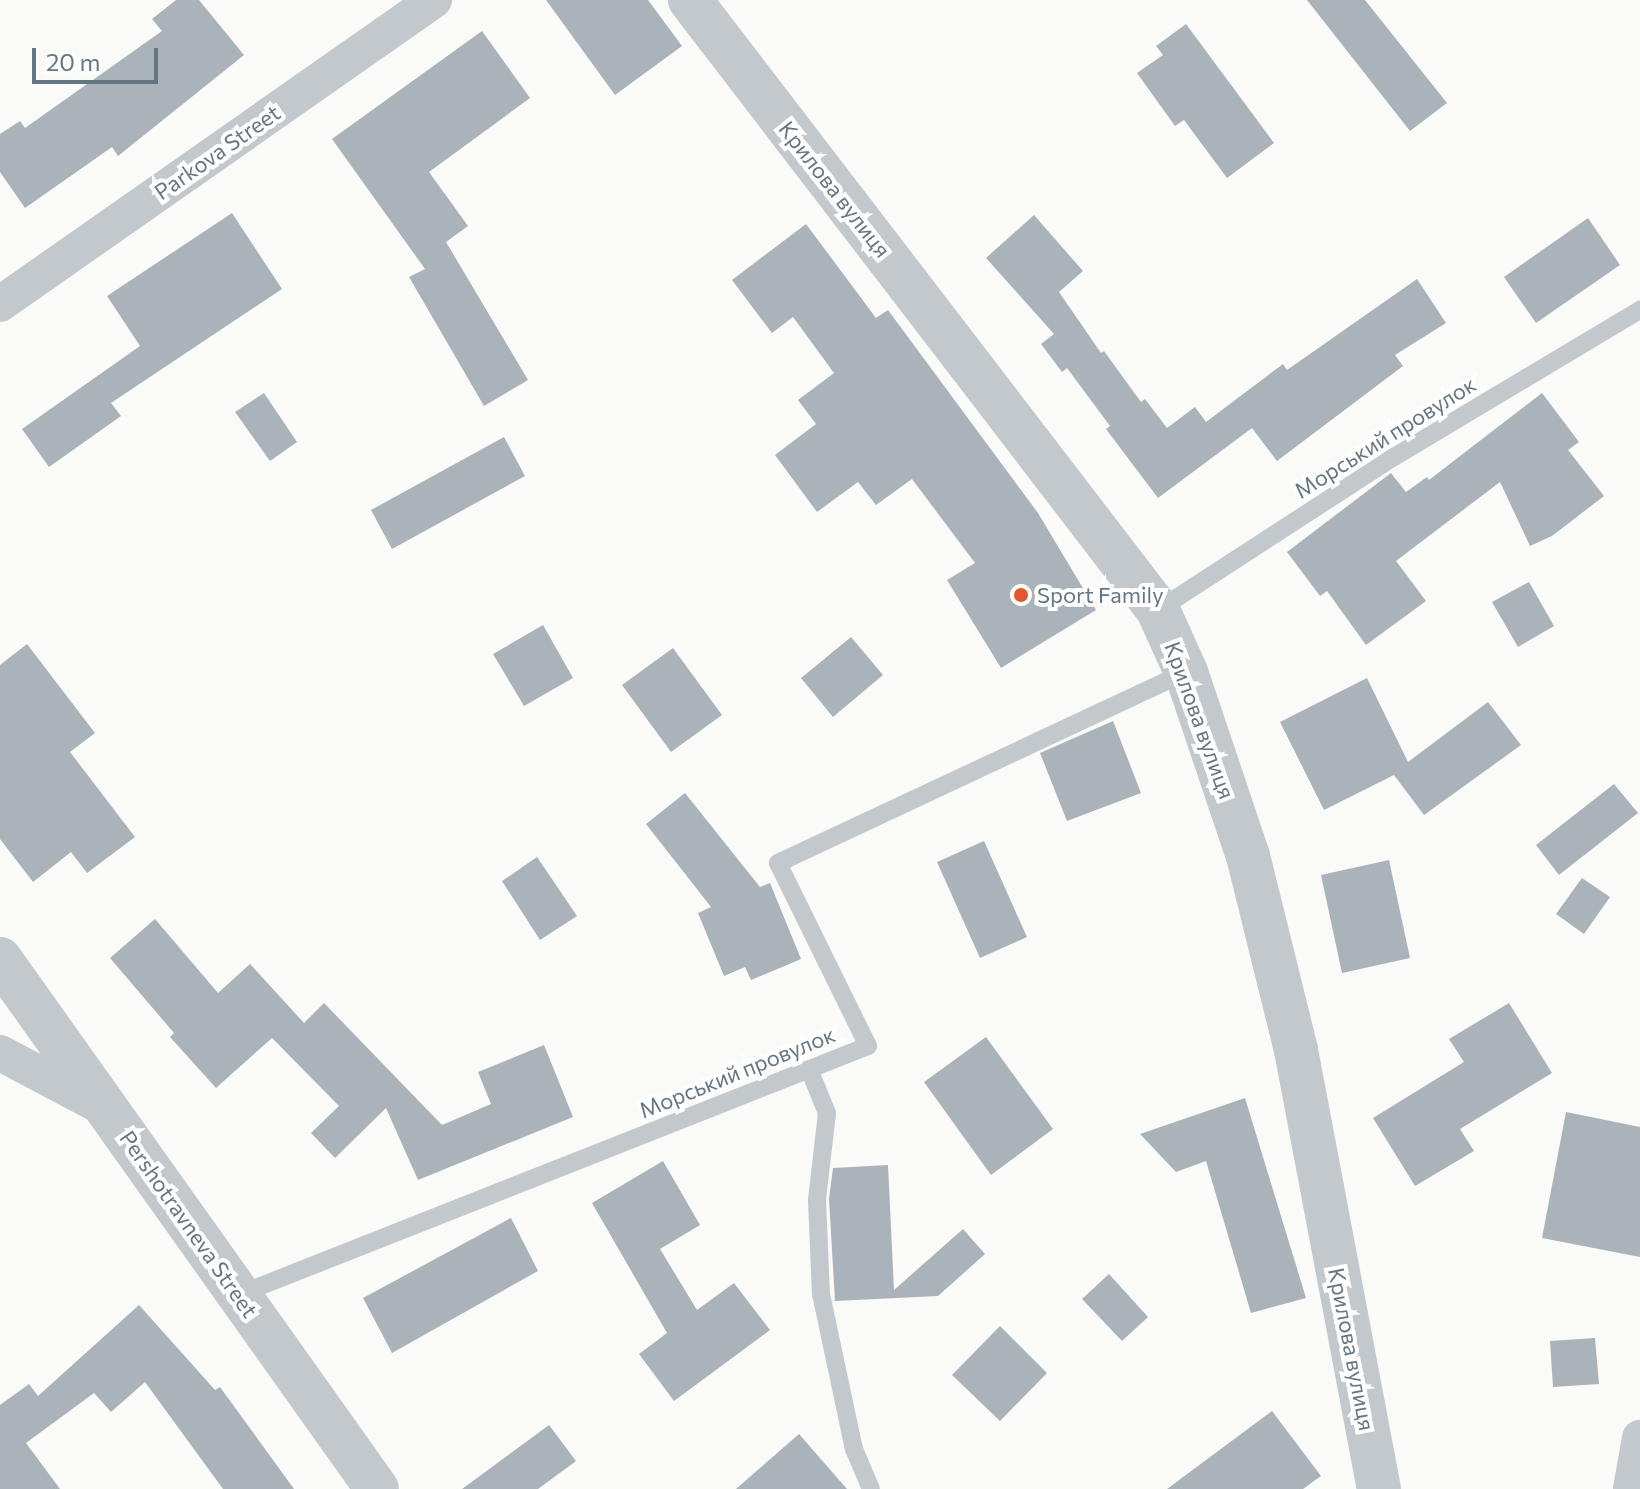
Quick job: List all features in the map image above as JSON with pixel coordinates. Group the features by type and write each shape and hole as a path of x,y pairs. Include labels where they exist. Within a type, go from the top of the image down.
{"street":[{"name":"Parkova Street","path":"0,304 434,0"},
{"name":"Крилова вулиця","path":"690,0 1158,610 1186,672 1248,856 1296,1050 1379,1489"},
{"name":"Pershotravneva Street","path":"0,959 377,1489"},
{"path":"0,1053 107,1110"},
{"path":"1631,1489 1640,1438"}],"lane":[{"name":"Морський провулок","path":"1158,610 1394,457 1640,310"},
{"name":"Морський провулок","path":"238,1295 868,1046 778,863 1186,672"},
{"path":"809,1069 827,1113 817,1200 821,1294 854,1449 871,1489"}],"building":[{"path":"176,0 199,0 244,55 118,156 112,147 25,208 0,172 0,134 20,121 25,128 162,31 152,19"},
{"path":"546,0 648,0 682,46 615,95"},
{"path":"1307,0 1365,0 1447,103 1410,131"},
{"path":"1186,24 1274,143 1227,178 1184,120 1175,126 1137,73 1163,55 1156,46"},
{"path":"482,31 530,98 429,172 468,226 446,242 528,380 484,406 409,277 425,269 332,139"},
{"path":"232,213 282,289 111,403 121,416 49,467 22,429 140,346 107,296"},
{"path":"1034,215 1083,271 1059,292 1101,353 1104,351 1141,402 1145,399 1167,428 1195,407 1206,422 1283,364 1287,370 1417,279 1446,323 1395,355 1403,366 1277,461 1252,428 1158,498 1106,429 1110,426 1067,368 1062,372 1041,344 1054,334 986,258"},
{"path":"1588,218 1620,265 1536,323 1504,277"},
{"path":"806,224 876,318 888,310 1038,513 1096,610 1001,668 947,580 975,563 912,479 876,505 858,482 817,512 775,455 816,424 798,400 834,373 793,317 772,333 732,280"},
{"path":"264,393 297,442 270,461 235,412"},
{"path":"1542,393 1579,442 1568,450 1604,496 1552,536 1530,546 1500,482 1396,561 1426,601 1366,645 1327,591 1320,596 1287,552 1391,473 1406,492 1427,477 1429,480"},
{"path":"504,437 525,476 392,549 371,510"},
{"path":"1529,582 1554,626 1518,647 1492,602"},
{"path":"543,625 573,678 524,706 493,654"},
{"path":"851,637 883,675 833,717 801,678"},
{"path":"27,644 95,733 70,752 135,837 87,873 71,852 33,882 0,839 0,665"},
{"path":"673,648 722,715 671,752 622,685"},
{"path":"1367,678 1408,762 1488,702 1521,745 1424,815 1394,775 1324,810 1280,722"},
{"path":"1113,721 1141,793 1067,821 1040,753"},
{"path":"1614,784 1638,813 1559,875 1536,845"},
{"path":"685,793 760,887 770,883 801,959 751,980 745,967 724,976 698,913 711,907 646,824"},
{"path":"984,841 1027,937 980,958 937,862"},
{"path":"537,857 577,916 540,940 502,881"},
{"path":"1389,860 1410,958 1342,973 1321,875"},
{"path":"1582,878 1610,897 1584,934 1556,914"},
{"path":"155,919 218,993 250,964 304,1023 324,1003 442,1125 491,1104 478,1072 544,1045 573,1117 418,1180 386,1108 335,1158 311,1133 339,1106 272,1038 216,1088 170,1037 174,1033 110,958"},
{"path":"1509,1003 1552,1073 1460,1129 1474,1151 1415,1186 1373,1118 1464,1062 1449,1039"},
{"path":"986,1037 1053,1129 991,1175 924,1082"},
{"path":"1245,1098 1306,1298 1251,1313 1206,1161 1176,1172 1140,1134"},
{"path":"1566,1112 1640,1127 1640,1257 1542,1238"},
{"path":"663,1161 700,1225 660,1249 697,1310 734,1283 770,1330 674,1401 639,1354 667,1333 592,1203"},
{"path":"888,1165 894,1290 963,1229 985,1254 938,1296 835,1301 829,1199 833,1168"},
{"path":"511,1218 538,1271 392,1353 363,1298"},
{"path":"1109,1274 1148,1317 1122,1341 1082,1299"},
{"path":"139,1305 215,1390 220,1387 294,1489 223,1489 145,1382 111,1412 94,1393 26,1443 60,1489 0,1489 0,1405 29,1384 38,1396"},
{"path":"1000,1326 1047,1373 1000,1421 952,1375"},
{"path":"1595,1338 1599,1384 1553,1387 1550,1341"},
{"path":"1272,1411 1321,1476 1303,1489 1167,1489"},
{"path":"549,1425 576,1461 538,1489 462,1489"},
{"path":"799,1434 847,1489 736,1489"}],"place":[{"name":"Sport Family","path":"1021,595"}]}
